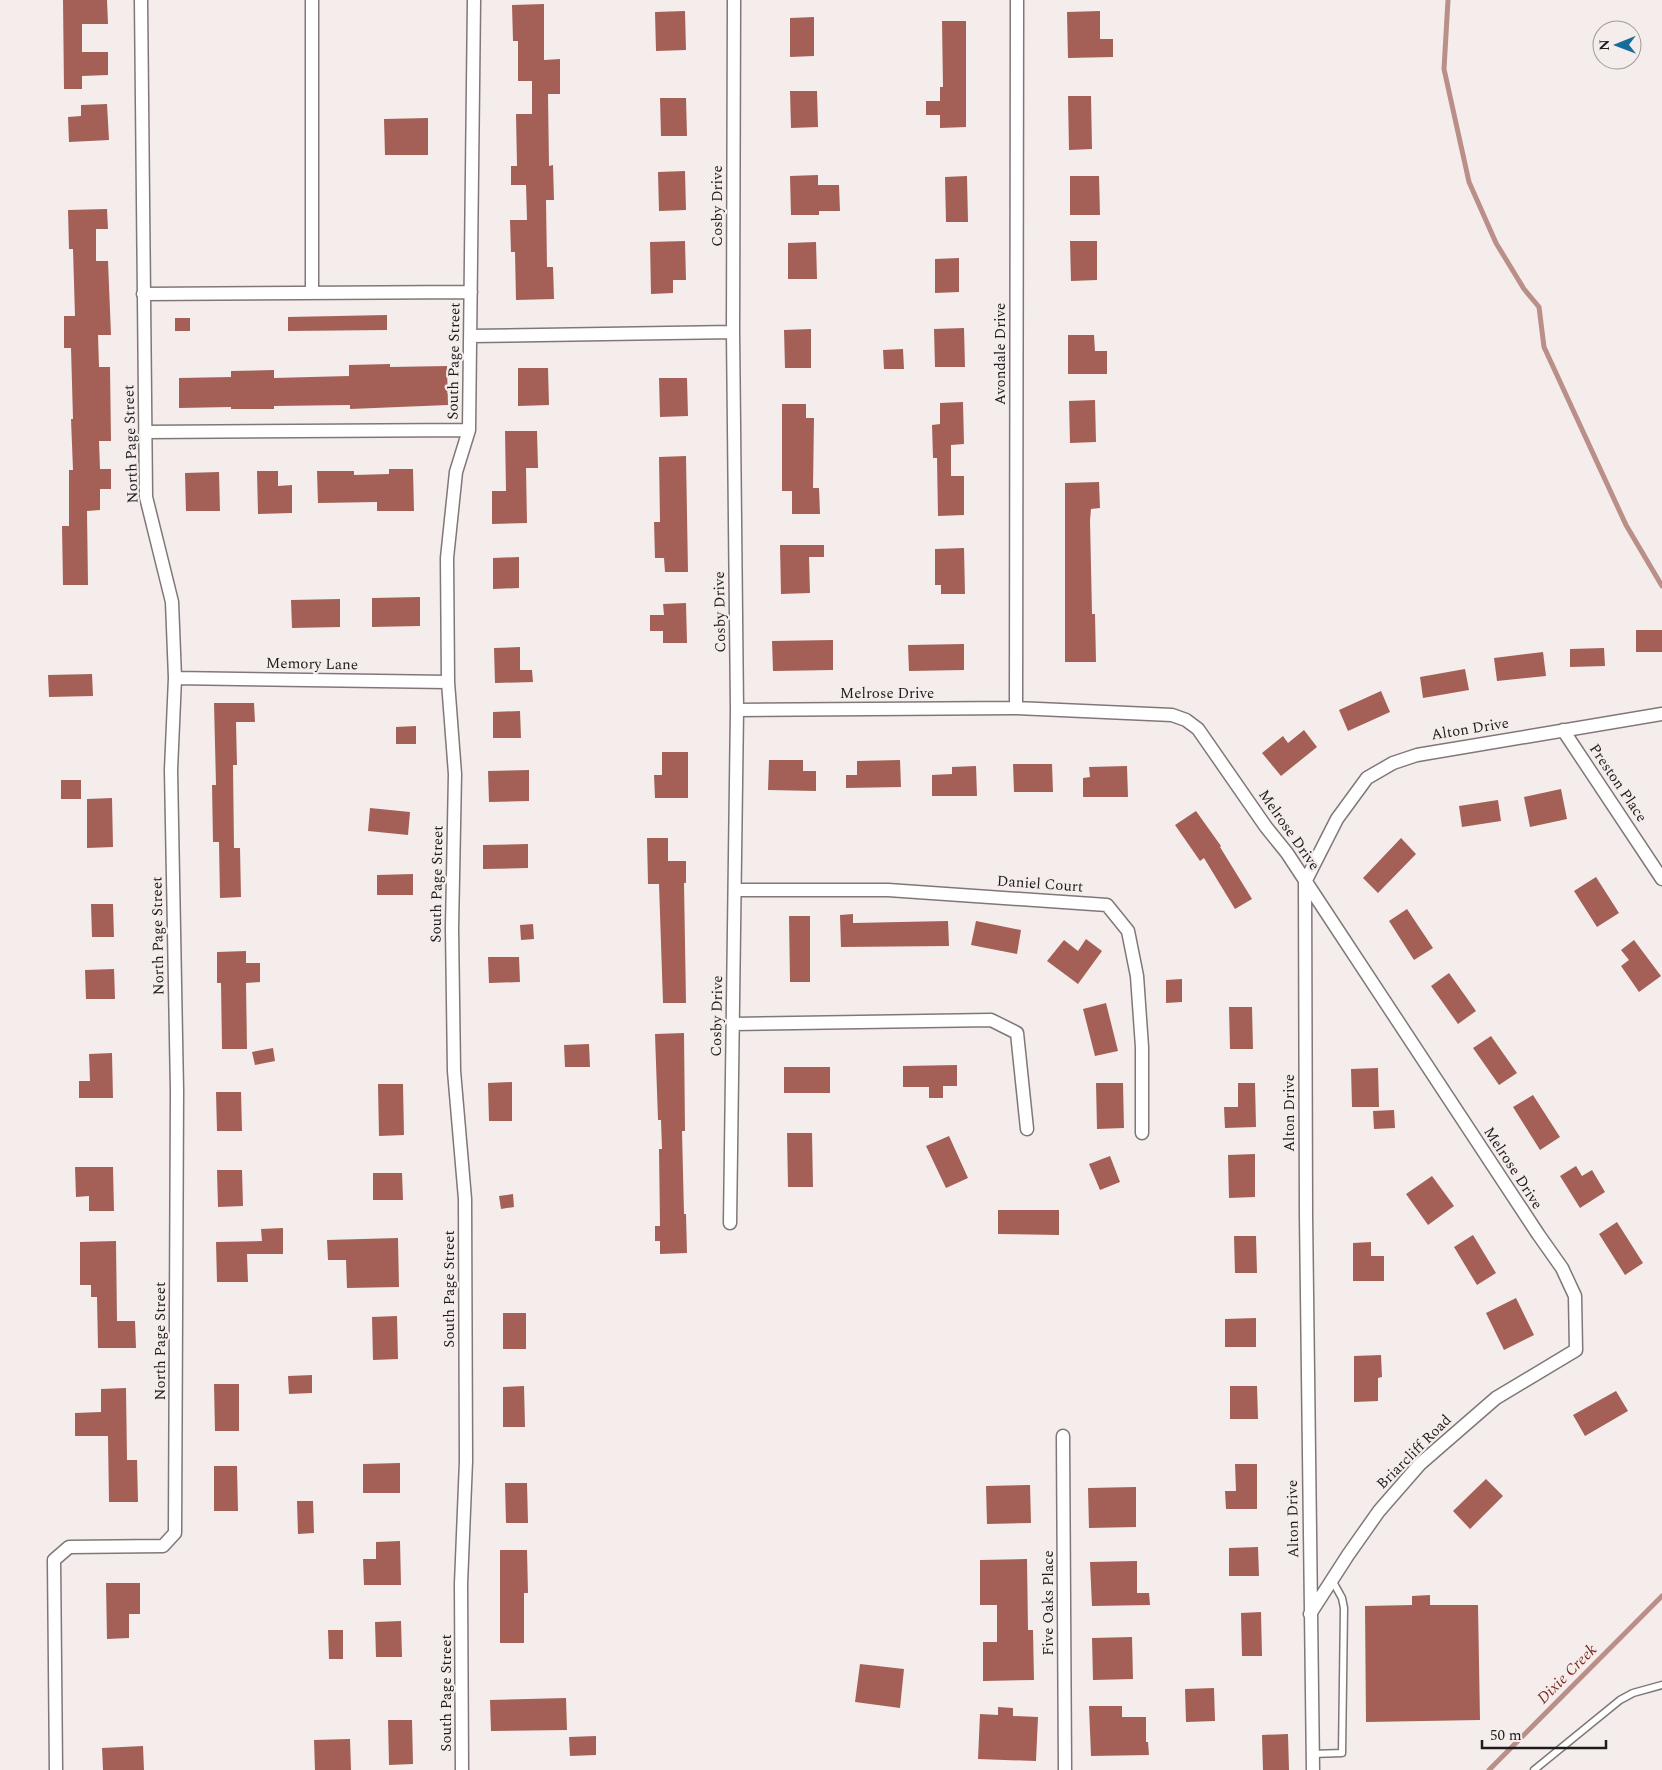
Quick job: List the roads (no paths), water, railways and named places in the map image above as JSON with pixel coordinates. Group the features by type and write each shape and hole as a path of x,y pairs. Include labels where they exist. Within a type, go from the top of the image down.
{"street":[{"name":"North Page Street","path":"56,1770 54,1560 69,1547 163,1546 175,1533 178,1091 171,770 175,678 172,602 146,497 141,0"},
{"path":"312,0 312,293"},
{"name":"South Page Street","path":"462,1770 461,1584 466,1461 465,1199 454,1071 452,928 455,774 448,682 447,558 456,472 469,430 474,0"},
{"name":"Cosby Drive","path":"730,1223 737,710 732,332 734,0"},
{"name":"Avondale Drive","path":"1016,708 1017,0"},
{"path":"144,294 471,292"},
{"path":"470,336 732,332"},
{"path":"145,432 469,430"},
{"name":"Memory Lane","path":"175,678 448,682"},
{"name":"Melrose Drive","path":"737,710 1016,708 1172,715 1186,720 1198,729 1266,827 1287,853 1532,1226 1562,1268 1575,1296 1576,1350"},
{"name":"Alton Drive","path":"1313,1770 1306,1215 1305,882 1336,819 1368,778 1393,763 1417,755 1662,714"},
{"name":"Preston Place","path":"1563,730 1662,879"},
{"name":"Daniel Court","path":"735,890 888,890 1107,905 1128,931 1137,976 1142,1047 1142,1133"},
{"path":"733,1024 991,1020 1017,1033 1027,1129"},
{"name":"Briarcliff Road","path":"1310,1614 1379,1511 1420,1464 1496,1398 1576,1350"},
{"name":"Five Oaks Place","path":"1063,1436 1065,1770"}],"lane":[{"path":"1312,1754 1342,1753 1344,1608 1342,1598 1332,1580"},
{"path":"1534,1770 1620,1700 1633,1693 1662,1685"}],"waterway":[{"path":"1448,0 1444,69 1469,182 1496,243 1524,289 1539,307 1544,347 1626,525 1662,586"},
{"name":"Dixie Creek","path":"1489,1770 1662,1596"}]}
